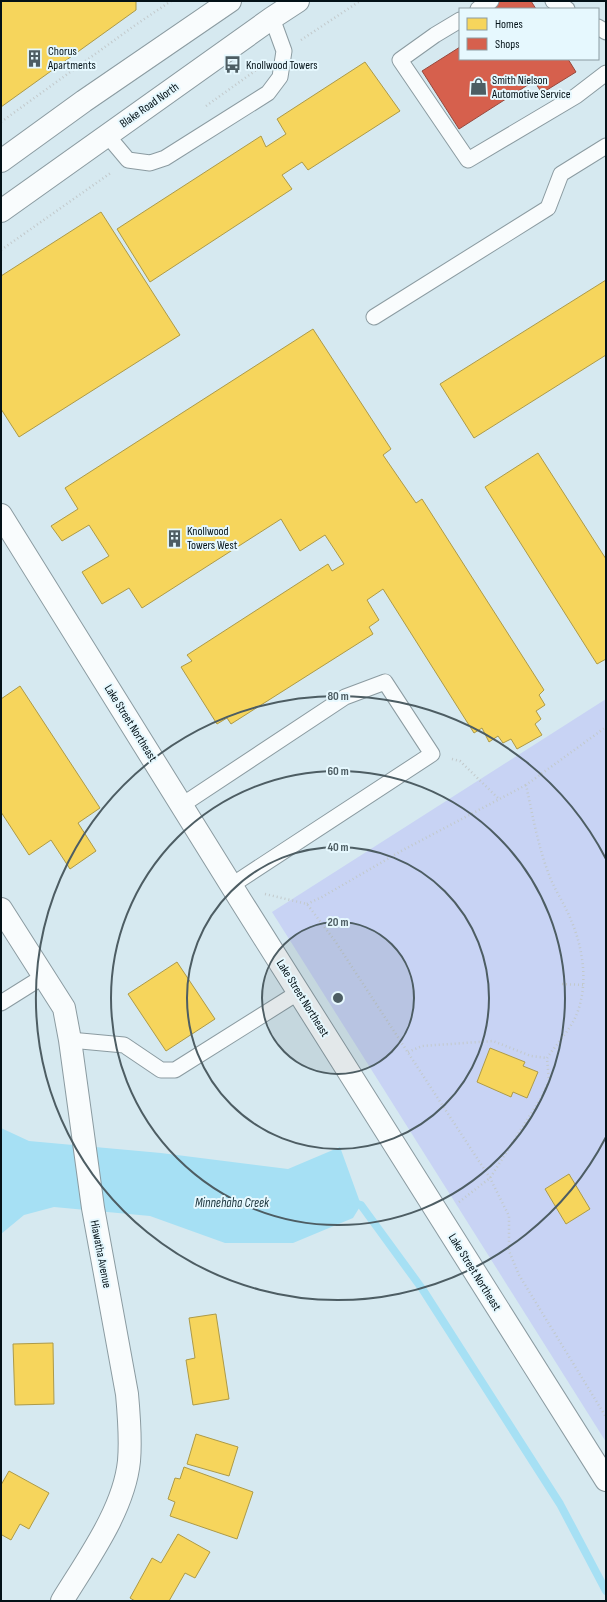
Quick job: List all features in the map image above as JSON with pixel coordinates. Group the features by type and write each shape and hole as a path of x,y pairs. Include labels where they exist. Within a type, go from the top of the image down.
{"street":[{"path":"1,161 84,101 230,1"},
{"name":"Blake Road North","path":"1,211 298,1"},
{"name":"Lake Street Northeast","path":"1,515 236,893 606,1480"},
{"name":"Hiawatha Avenue","path":"1,909 64,1008 70,1040 93,1208 127,1394 130,1425 129,1462 118,1502 106,1528 62,1601"}],"lane":[{"path":"480,8 491,1"},
{"path":"553,1 565,8"},
{"path":"107,135 128,160 150,163 165,158 268,93 280,77 284,51 272,18"},
{"path":"459,21 435,35 400,60 468,160 576,96 606,73"},
{"path":"374,317 548,208 561,174 606,146"},
{"path":"182,805 345,697 385,682 432,754 236,893"},
{"path":"1,1003 44,976"},
{"path":"70,1040 124,1045 162,1070 174,1070 299,992"}],"path":[{"path":"1,122 171,1"},
{"path":"236,893 266,894 307,904 322,897 403,850 526,785 606,727"},
{"path":"432,754 460,761 499,799"},
{"path":"440,1216 490,1178 541,1098 549,1081 547,1058 574,1019 581,1001 583,985 581,950 571,920 552,881 540,843 526,785"},
{"path":"307,904 335,941 490,1178 509,1216 509,1251 519,1275 606,1417"},
{"path":"562,984 583,985"},
{"path":"408,1052 422,1046 493,1041 531,1056 547,1058"}],"shaded area":[{"path":"606,699 606,1442 272,912"}],"water":[{"name":"Minnehaha Creek","path":"1,1128 29,1141 161,1153 288,1169 340,1147 361,1205 353,1218 293,1243 225,1243 150,1216 54,1207 24,1215 1,1234"}],"building: Homes":[{"name":"Chorus Apartments","path":"1,1 136,1 136,10 1,107"},
{"path":"365,62 400,111 308,170 302,162 282,175 292,189 150,282 117,229 261,136 266,147 286,134 277,119"},
{"path":"101,212 180,335 19,437 1,409 1,276"},
{"path":"606,280 606,355 474,438 440,384"},
{"name":"Knollwood Towers West","path":"313,329 391,449 383,455 416,503 422,499 544,690 539,695 545,705 536,711 541,719 535,724 542,735 517,749 511,739 503,743 498,736 489,742 482,728 474,733 383,589 367,600 379,620 369,627 373,634 231,724 227,718 217,724 181,667 192,661 187,655 328,564 332,571 344,564 325,535 300,551 281,519 142,608 129,588 102,604 82,572 109,556 89,525 62,541 51,526 78,509 65,488"},
{"path":"538,453 606,559 606,659 597,664 485,487"},
{"path":"20,686 100,808 78,823 96,851 70,869 51,840 29,855 1,812 1,699"},
{"path":"177,962 215,1019 166,1051 128,994"},
{"path":"490,1048 525,1062 523,1066 538,1072 527,1098 513,1092 511,1097 477,1082"},
{"path":"569,1174 590,1209 566,1224 545,1189"},
{"path":"216,1314 229,1399 193,1405 186,1360 195,1358 189,1318"},
{"path":"53,1343 54,1404 15,1405 13,1344"},
{"path":"196,1434 238,1447 229,1476 187,1464"},
{"path":"184,1467 253,1492 237,1539 170,1516 175,1502 168,1499 175,1478 180,1479"},
{"path":"9,1471 49,1493 29,1529 20,1524 11,1540 2,1535 1,1536 1,1485"},
{"path":"178,1534 210,1552 195,1578 185,1573 169,1601 135,1601 130,1598 152,1558 161,1563"}],"building: Shops":[{"path":"500,1 531,1 535,8 490,8"},
{"name":"Smith Nielson Automotive Service","path":"459,48 459,60 569,60 576,72 542,93 534,81 459,129 422,71"}],"waterway":[{"path":"350,1202 361,1205 423,1290 560,1504 606,1591"}],"place":[{"name":"Chorus Apartments","path":"35,58"},
{"name":"Knollwood Towers","path":"233,65"},
{"name":"Smith Nielson Automotive Service","path":"479,87"},
{"name":"Knollwood Towers West","path":"174,538"}]}
